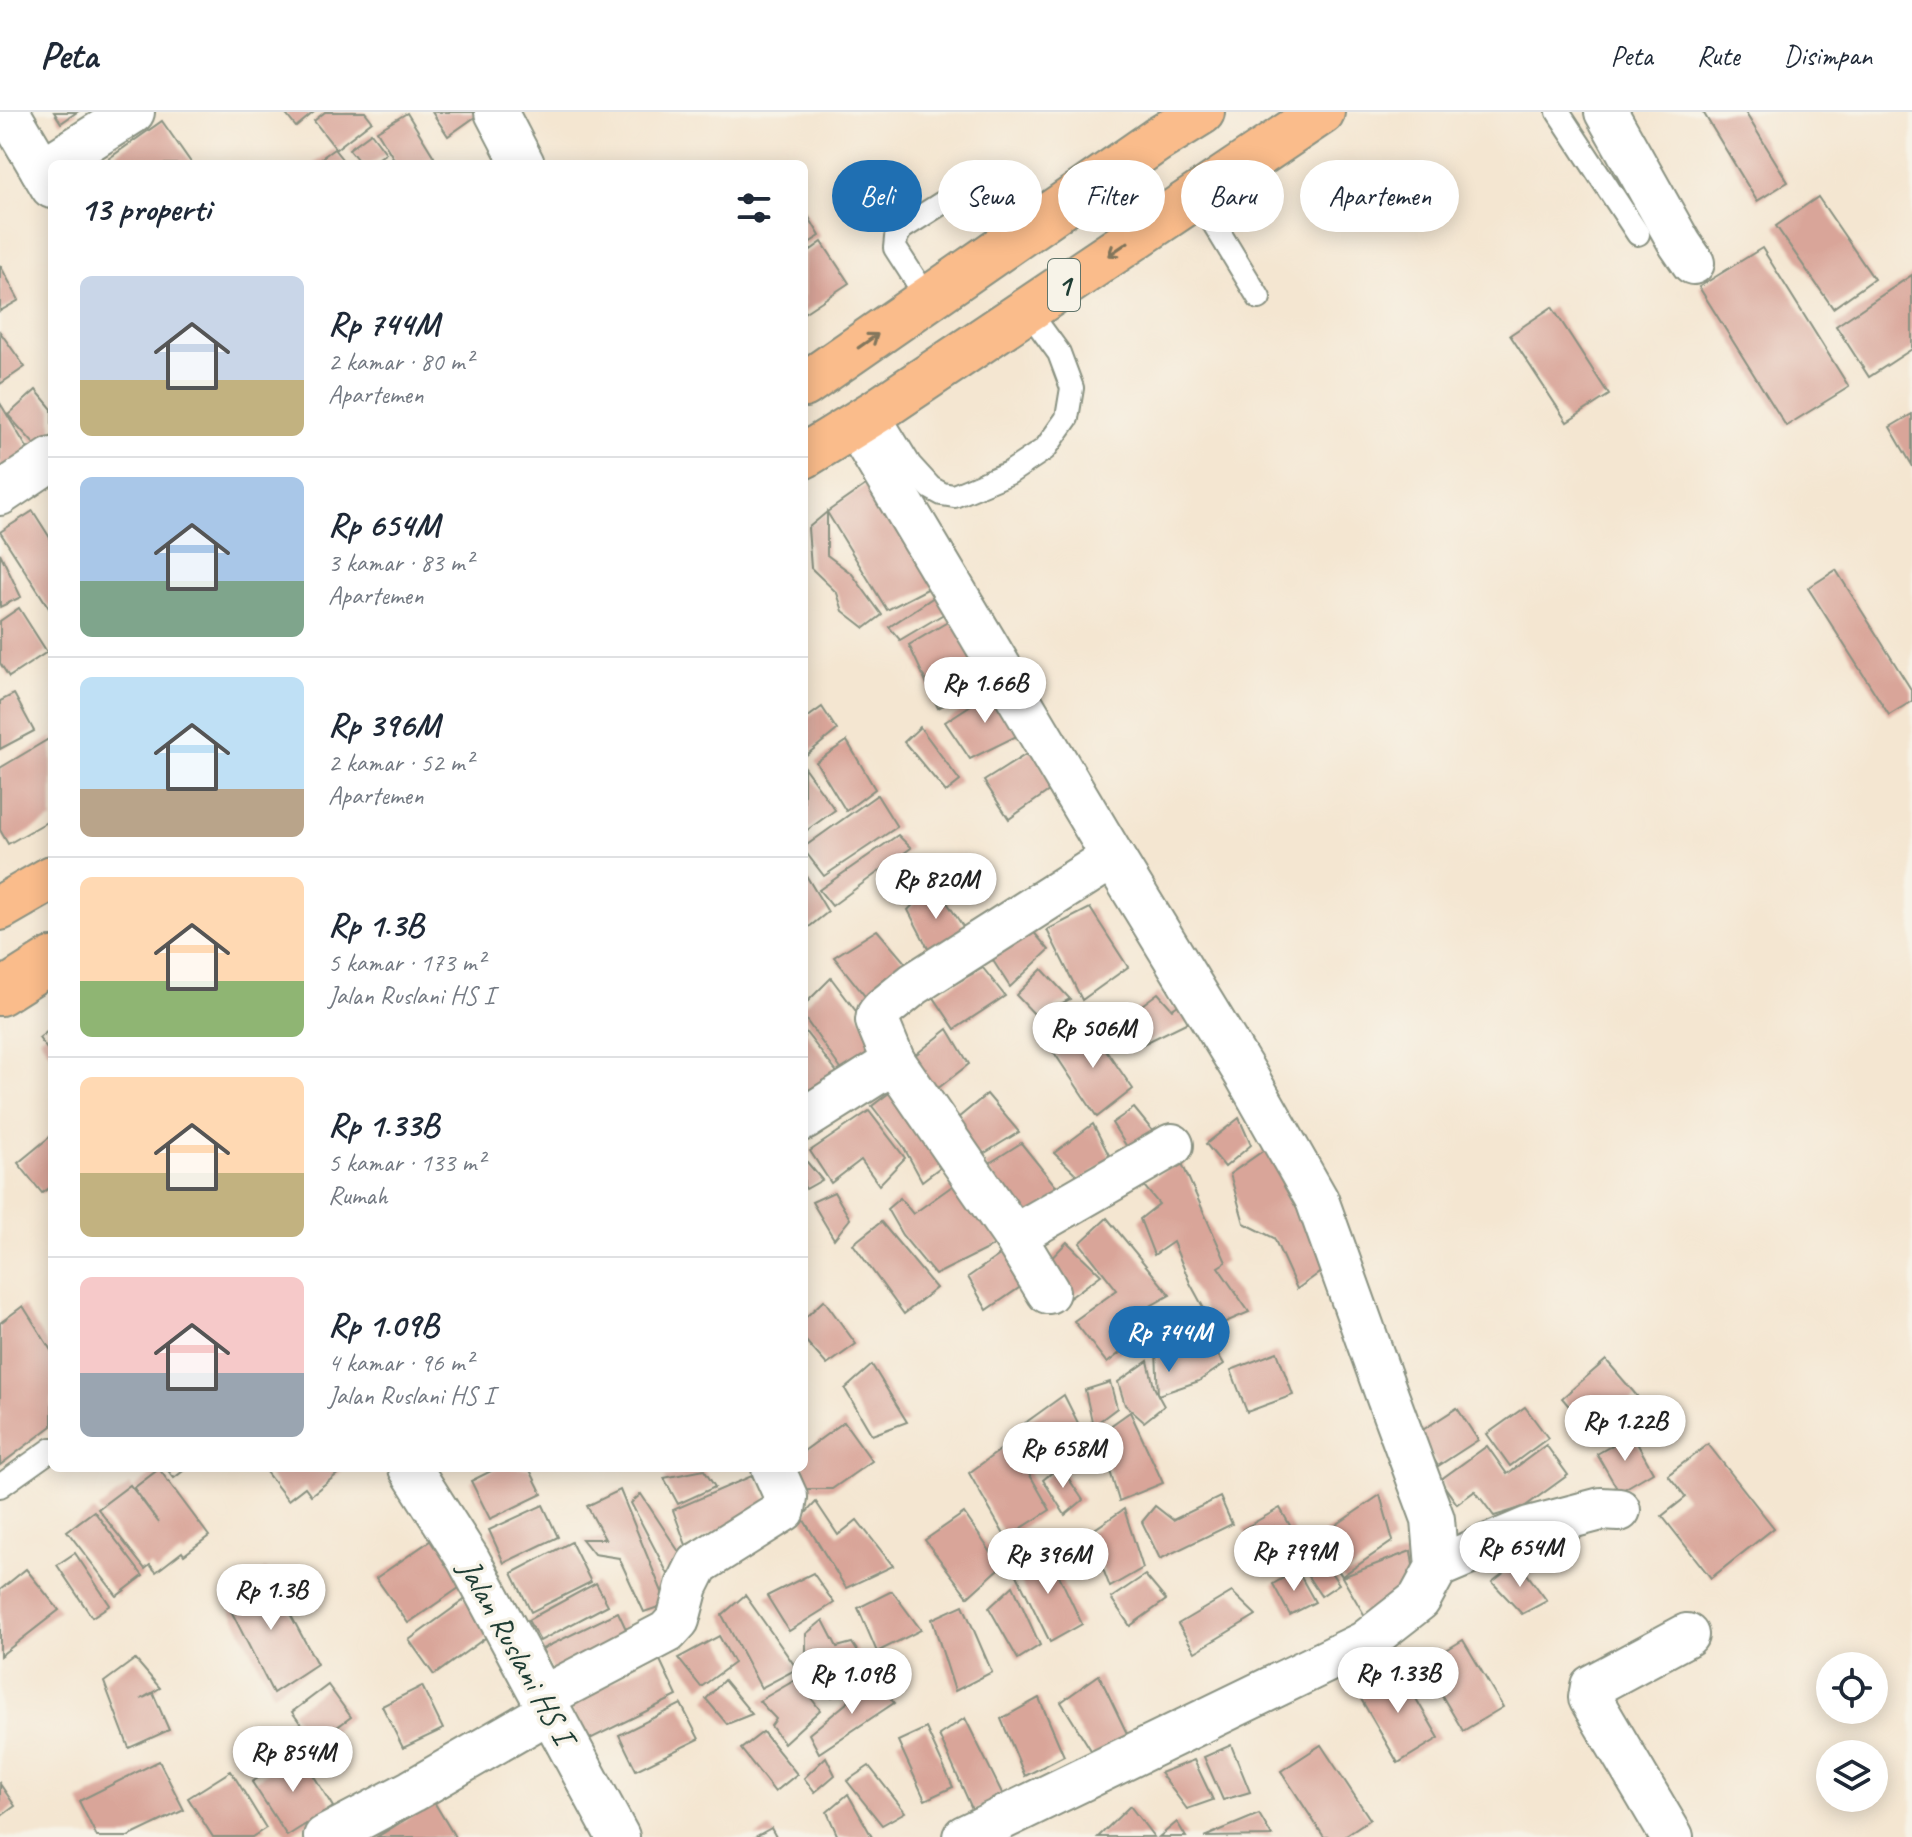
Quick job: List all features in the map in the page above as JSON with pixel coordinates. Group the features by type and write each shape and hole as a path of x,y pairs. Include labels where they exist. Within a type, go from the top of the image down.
{"highway":[{"name":"1","path":"1251,160 1322,112"},
{"name":"1","path":"1042,220 1189,115"},
{"name":"1","path":"808,453 1181,207"},
{"name":"1","path":"808,382 1025,232"},
{"path":"0,908 48,880"},
{"path":"0,993 48,964"}],"street":[{"path":"8,112 47,178"},
{"path":"70,160 133,112"},
{"path":"496,112 521,160"},
{"path":"1606,112 1693,263"},
{"path":"866,417 1113,857 1246,1075 1317,1200 1433,1519 1437,1567 1419,1600 1364,1643 964,1837"},
{"path":"0,494 48,462"},
{"path":"1048,1292 1014,1236 894,1062 877,1021 878,1015 890,1003 914,984 1113,857"},
{"path":"808,1116 894,1062"},
{"path":"1014,1236 1172,1145"},
{"name":"Jalan Ruslani HS I","path":"413,1472 468,1559 618,1837"},
{"path":"325,1837 412,1791 667,1632 678,1620 687,1586 698,1564 784,1510 786,1497 775,1472"},
{"path":"1437,1567 1529,1528 1601,1509 1619,1510"},
{"path":"1672,1837 1590,1698 1592,1686 1687,1635"}],"lane":[{"path":"1558,112 1638,234"},
{"path":"928,299 895,248 896,238 901,229 938,206"},
{"path":"1219,232 1259,298"},
{"path":"866,417 931,488 942,494 954,496 1009,473 1045,449 1067,418 1072,388 1059,353 1027,309"},
{"path":"0,1486 48,1452"}],"building":[{"path":"54,112 77,112 61,123"},
{"path":"284,112 314,112 296,127"},
{"path":"325,112 365,112 372,121 336,149 314,121"},
{"path":"432,112 482,112 448,136"},
{"path":"1703,112 1745,112 1788,182 1757,201"},
{"path":"407,113 434,157 429,160 395,160 377,131"},
{"path":"162,121 189,160 107,160"},
{"path":"371,133 386,153 376,160 358,160 349,149"},
{"path":"334,149 343,160 319,160"},
{"path":"1818,197 1874,279 1833,308 1776,226"},
{"path":"808,216 820,236 808,244"},
{"path":"822,242 849,283 808,310 808,252"},
{"path":"1762,248 1849,387 1786,426 1699,287"},
{"path":"0,265 19,300 0,311"},
{"path":"1912,275 1912,349 1869,377 1836,326"},
{"path":"1552,307 1609,395 1567,422 1510,335"},
{"path":"0,332 25,367 0,384"},
{"path":"36,390 48,404 48,450 43,454 8,415"},
{"path":"0,403 35,461 0,483"},
{"path":"1912,414 1912,465 1890,427"},
{"path":"870,482 937,584 887,610 827,512"},
{"path":"33,511 48,535 48,606 0,532"},
{"path":"827,512 827,555 852,574 882,615 865,628 843,611 837,593 811,568 808,528"},
{"path":"0,553 21,597 0,607"},
{"path":"1836,570 1912,691 1912,701 1889,715 1808,588"},
{"path":"937,595 947,612 900,640 889,627"},
{"path":"19,608 47,652 9,677 0,663 0,621"},
{"path":"951,620 993,676 938,708 909,645"},
{"path":"997,688 1027,731 970,759 945,722"},
{"path":"14,694 34,731 0,749 0,701"},
{"path":"822,707 837,730 808,754 808,717"},
{"path":"920,727 960,781 946,792 904,742"},
{"path":"48,739 48,821 8,844 0,830 0,768"},
{"path":"847,741 875,789 846,811 816,762"},
{"path":"1033,750 1053,788 1009,819 984,781"},
{"path":"808,773 835,810 808,830"},
{"path":"877,795 897,827 824,876 808,855 808,844"},
{"path":"898,835 911,848 832,906 819,890"},
{"path":"808,879 828,912 808,928"},
{"path":"934,883 966,931 933,958 908,910"},
{"path":"1090,908 1128,967 1082,1000 1047,930"},
{"path":"877,930 914,973 872,1005 834,957"},
{"path":"1032,930 1049,950 1010,987 992,959"},
{"path":"983,968 1005,996 955,1029 933,996"},
{"path":"1042,969 1070,999 1037,1017 1016,995"},
{"path":"831,978 889,1055 848,1079 808,1023 808,1001"},
{"path":"1158,993 1172,1009 1180,1004 1190,1021 1133,1049 1120,1021"},
{"path":"1088,1024 1133,1089 1097,1117 1053,1051"},
{"path":"948,1029 969,1064 932,1093 914,1056"},
{"path":"48,1031 48,1050 39,1038"},
{"path":"808,1035 842,1079 808,1093"},
{"path":"897,1087 955,1156 922,1181 903,1146 872,1106"},
{"path":"987,1094 1019,1132 975,1159 952,1123"},
{"path":"1134,1108 1160,1140 1132,1155 1112,1123"},
{"path":"869,1111 905,1158 879,1185 861,1160 831,1183 810,1151"},
{"path":"1239,1118 1251,1145 1225,1167 1206,1144"},
{"path":"1093,1124 1111,1159 1082,1180 1054,1153"},
{"path":"48,1138 48,1189 42,1193 18,1163"},
{"path":"1021,1143 1062,1194 1022,1221 985,1166"},
{"path":"1270,1146 1333,1263 1297,1289 1274,1238 1244,1223 1230,1174"},
{"path":"1180,1159 1226,1262 1218,1267 1249,1312 1214,1327 1190,1283 1173,1242 1154,1255 1140,1219 1159,1204 1144,1186"},
{"path":"808,1163 822,1180 808,1188"},
{"path":"965,1177 1001,1242 935,1275 902,1235 887,1209 900,1198 913,1214"},
{"path":"834,1192 850,1219 834,1239 812,1202"},
{"path":"1107,1218 1170,1295 1136,1314 1149,1330 1107,1363 1074,1321 1117,1290 1080,1243"},
{"path":"881,1222 936,1288 904,1314 853,1244"},
{"path":"1067,1242 1101,1275 1064,1302 1040,1270"},
{"path":"1010,1248 1032,1279 987,1310 968,1277"},
{"path":"824,1300 856,1344 827,1365 808,1344 808,1315"},
{"path":"23,1306 48,1346 48,1429 0,1465 0,1323"},
{"path":"1204,1332 1224,1364 1199,1381 1158,1395 1156,1352"},
{"path":"1277,1352 1293,1395 1247,1412 1231,1370"},
{"path":"1606,1360 1637,1396 1592,1433 1562,1398"},
{"path":"1148,1361 1154,1387 1164,1406 1144,1422 1125,1405 1118,1382"},
{"path":"872,1365 907,1422 872,1435 845,1389"},
{"path":"1110,1382 1117,1408 1093,1426 1085,1390"},
{"path":"1064,1395 1096,1459 1073,1470 1062,1459 1047,1468 1025,1423"},
{"path":"1525,1407 1548,1438 1510,1466 1487,1434"},
{"path":"1457,1408 1478,1440 1438,1466 1418,1433"},
{"path":"1130,1412 1163,1483 1119,1501 1099,1434"},
{"path":"844,1422 872,1461 832,1489 802,1489 784,1472 808,1472 808,1448"},
{"path":"1632,1434 1653,1472 1619,1492 1597,1454"},
{"path":"1011,1442 1050,1510 1006,1538 969,1473"},
{"path":"1708,1444 1774,1528 1711,1578 1662,1516 1686,1497 1668,1475"},
{"path":"1546,1445 1568,1475 1524,1507 1494,1516 1475,1491 1457,1504 1440,1480 1487,1446 1507,1474"},
{"path":"1060,1466 1083,1500 1065,1515 1043,1480"},
{"path":"155,1472 161,1472 209,1536 156,1572 150,1565 145,1569 98,1509 130,1485 159,1523 134,1488"},
{"path":"266,1472 340,1472 311,1495 305,1487 288,1500"},
{"path":"489,1472 531,1472 542,1494 490,1519 471,1481"},
{"path":"705,1472 715,1487 678,1504 664,1478"},
{"path":"754,1475 770,1509 686,1545 673,1510"},
{"path":"620,1490 667,1604 644,1612 619,1558 594,1554 582,1539 605,1539 587,1506"},
{"path":"641,1494 687,1564 670,1578 631,1503"},
{"path":"1380,1495 1393,1541 1342,1576 1317,1538"},
{"path":"1220,1497 1232,1524 1160,1559 1142,1522 1155,1506 1173,1520"},
{"path":"816,1502 838,1535 857,1520 893,1566 846,1588 802,1517"},
{"path":"543,1505 558,1537 504,1563 489,1530"},
{"path":"1280,1508 1304,1550 1268,1571 1243,1529"},
{"path":"1124,1509 1143,1568 1110,1587 1089,1533"},
{"path":"94,1511 143,1576 117,1596 67,1531"},
{"path":"964,1513 1001,1567 968,1597 925,1540"},
{"path":"443,1532 475,1577 408,1623 376,1578"},
{"path":"571,1542 591,1582 531,1612 512,1573"},
{"path":"1316,1551 1339,1584 1321,1596 1299,1563"},
{"path":"1411,1551 1416,1586 1365,1616 1342,1577"},
{"path":"1048,1552 1082,1624 1050,1642 1013,1567"},
{"path":"75,1553 110,1605 92,1617 57,1565"},
{"path":"1518,1562 1547,1601 1522,1614 1492,1582"},
{"path":"26,1569 59,1610 0,1656 0,1590"},
{"path":"266,1569 317,1664 273,1693 225,1599"},
{"path":"1297,1570 1315,1602 1290,1615 1273,1584"},
{"path":"813,1573 834,1603 789,1631 767,1596"},
{"path":"1145,1575 1166,1600 1130,1626 1111,1598"},
{"path":"596,1583 608,1605 540,1641 528,1620"},
{"path":"1013,1586 1040,1645 1018,1659 989,1608"},
{"path":"892,1591 921,1630 877,1652 858,1608"},
{"path":"1232,1592 1256,1615 1195,1652 1178,1624"},
{"path":"474,1593 499,1628 434,1675 409,1640"},
{"path":"745,1595 797,1669 761,1688 722,1615"},
{"path":"963,1605 992,1672 955,1691 932,1619"},
{"path":"618,1612 633,1644 557,1679 542,1649"},
{"path":"823,1620 837,1647 852,1643 871,1672 832,1697 806,1658 806,1634"},
{"path":"719,1636 734,1663 701,1687 678,1658"},
{"path":"1463,1640 1503,1707 1463,1731 1423,1664"},
{"path":"659,1658 677,1696 586,1741 568,1704"},
{"path":"135,1659 160,1688 141,1699 153,1693 169,1730 129,1748 104,1682"},
{"path":"1398,1668 1439,1738 1398,1763 1357,1692"},
{"path":"1099,1675 1131,1742 1094,1755 1061,1702"},
{"path":"797,1679 820,1710 784,1743 771,1726 776,1719 759,1701"},
{"path":"876,1679 894,1703 819,1753 809,1734"},
{"path":"724,1680 752,1714 727,1724 706,1699"},
{"path":"328,1685 351,1717 315,1743 292,1712"},
{"path":"422,1686 443,1729 403,1748 382,1706"},
{"path":"1039,1698 1064,1756 1025,1776 1001,1719"},
{"path":"681,1704 699,1739 636,1770 619,1735"},
{"path":"965,1718 1004,1797 973,1811 939,1735"},
{"path":"926,1728 953,1787 925,1800 898,1741"},
{"path":"763,1732 797,1774 775,1792 741,1749"},
{"path":"1231,1745 1250,1792 1223,1800 1204,1757"},
{"path":"1321,1745 1370,1819 1343,1837 1324,1837 1281,1771"},
{"path":"299,1752 333,1807 287,1836 252,1782"},
{"path":"826,1757 835,1775 815,1792 804,1778"},
{"path":"1194,1760 1213,1800 1187,1809 1160,1773"},
{"path":"159,1761 184,1810 128,1837 97,1837 79,1801"},
{"path":"869,1766 905,1812 882,1825 847,1781"},
{"path":"231,1771 266,1828 252,1837 213,1837 188,1798"},
{"path":"0,1784 15,1806 0,1817"},
{"path":"848,1794 872,1837 838,1837 827,1812"},
{"path":"434,1802 455,1837 377,1837"},
{"path":"1130,1806 1154,1837 1098,1837"},
{"path":"1259,1814 1272,1836 1204,1837"},
{"path":"1177,1822 1186,1837 1159,1837"},
{"path":"771,1828 776,1837 755,1837"}]}
